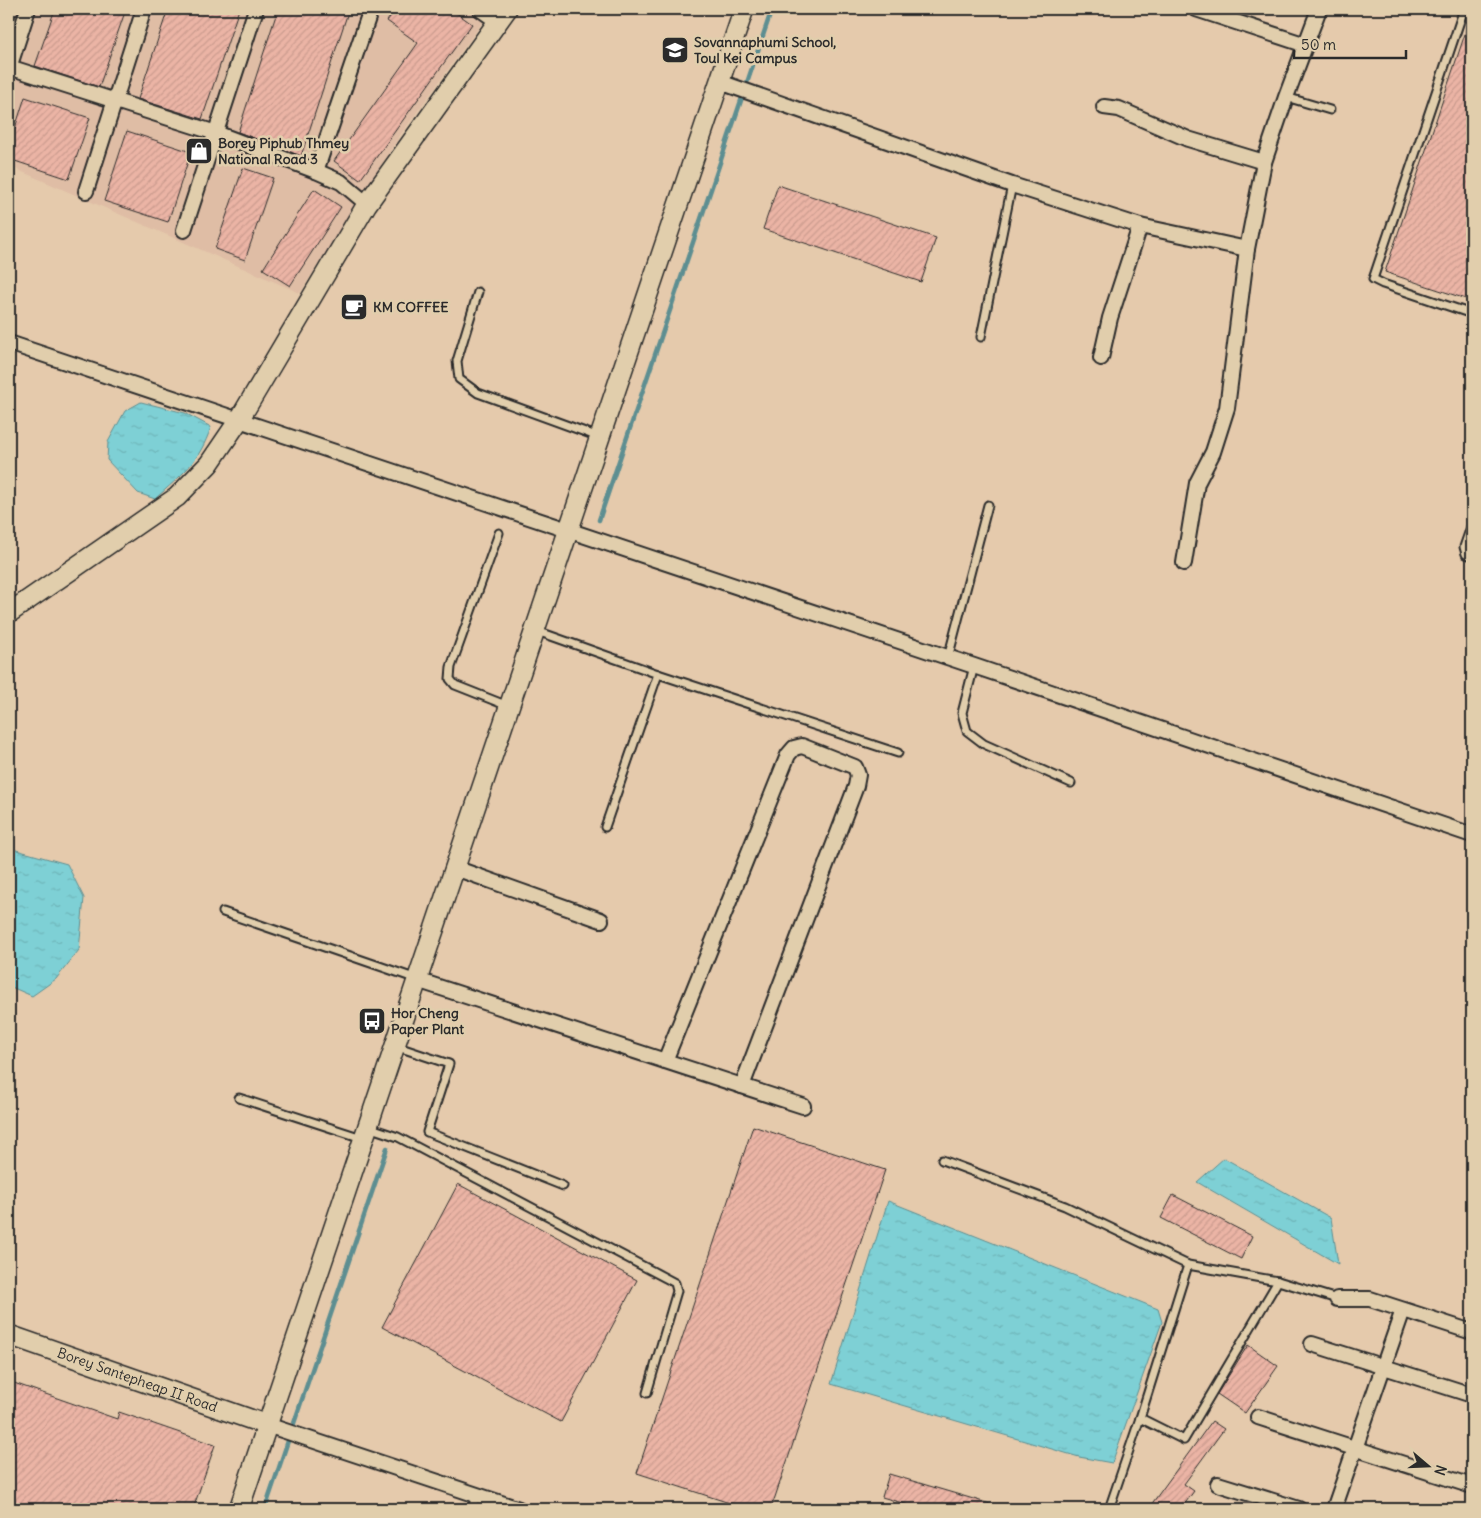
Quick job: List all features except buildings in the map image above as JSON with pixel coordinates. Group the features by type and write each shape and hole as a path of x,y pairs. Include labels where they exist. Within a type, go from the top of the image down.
{"main road":[{"path":"239,1509 273,1427 365,1133 600,437 728,85 744,9"},
{"path":"9,614 177,497 209,464 239,420 367,204 502,15"},
{"name":"Borey Santepheap II Road","path":"9,1335 273,1427"}],"street":[{"path":"28,9 9,68 216,133 341,182 367,204"},
{"path":"86,191 144,9"},
{"path":"184,230 256,9"},
{"path":"316,171 371,9"},
{"path":"480,9 502,15"},
{"path":"1196,9 1306,45"},
{"path":"1184,562 1197,483 1213,452 1227,408 1247,249 1264,162 1319,9"},
{"path":"728,85 1012,186 1140,226 1247,249"},
{"path":"1104,107 1119,109 1188,139 1264,162"},
{"path":"1101,358 1110,318 1140,226"},
{"path":"9,343 1472,835"},
{"path":"665,1061 788,755 794,748 802,746 855,767 858,775 856,786 742,1086"},
{"path":"455,868 601,920"},
{"path":"417,980 803,1106"},
{"path":"1337,1299 1370,1299 1472,1332"},
{"path":"1334,1509 1402,1310"},
{"path":"1312,1344 1472,1395"},
{"path":"1258,1417 1472,1486"},
{"path":"273,1427 519,1509"},
{"path":"1218,1484 1299,1509"}],"lane":[{"path":"1464,9 1373,279 1472,314"},
{"path":"1286,97 1330,110"},
{"path":"981,337 1012,186"},
{"path":"478,292 457,361 459,380 478,393 600,437"},
{"path":"948,658 988,505"},
{"path":"1472,524 1464,547 1466,554 1472,556"},
{"path":"499,532 451,668 450,679 455,685 509,707"},
{"path":"534,630 658,674 898,753"},
{"path":"974,666 962,713 967,731 984,744 1071,783"},
{"path":"605,827 658,674"},
{"path":"222,912 417,980"},
{"path":"395,1046 449,1064 427,1132 563,1186"},
{"path":"239,1098 365,1133 398,1137 675,1284 677,1291 647,1393"},
{"path":"942,1160 1065,1206 1188,1265 1278,1281 1337,1299"},
{"path":"1109,1509 1188,1265"},
{"path":"1140,1418 1184,1440 1278,1281"},
{"path":"472,1509 476,1495"}],"shaded area":[{"name":"Borey Piphub Thmey National Road 3","path":"9,9 492,9 399,137 300,293 9,166"}],"water":[{"path":"141,402 185,413 211,427 201,450 189,467 155,499 138,493 107,460 108,442 125,411"},
{"path":"9,848 67,864 84,898 79,950 56,979 32,996 9,986"},
{"path":"1224,1158 1331,1218 1338,1264 1197,1182"},
{"path":"888,1201 1158,1309 1162,1322 1112,1463 1079,1457 831,1384"}],"waterway":[{"path":"599,520 772,9"},
{"path":"265,1509 387,1148"}],"place":[{"name":"Sovannaphumi School, Toul Kei Campus","path":"675,50"},
{"name":"Borey Piphub Thmey National Road 3","path":"199,151"},
{"name":"KM COFFEE","path":"354,307"},
{"name":"Hor Cheng Paper Plant","path":"372,1021"}]}
